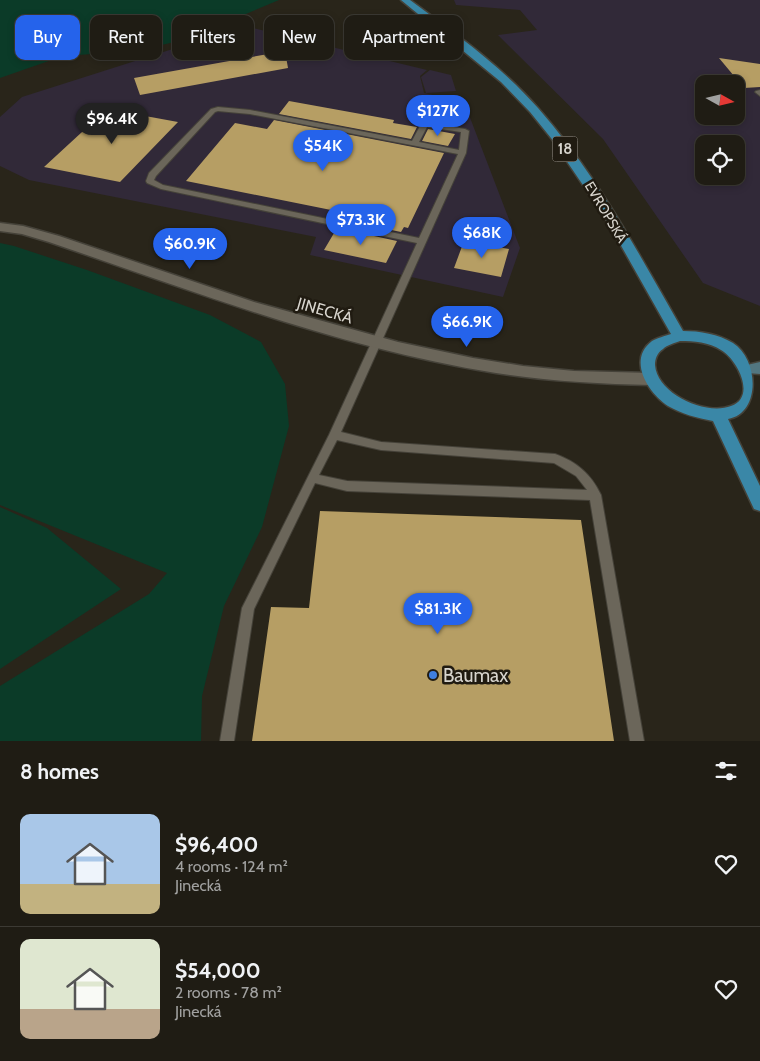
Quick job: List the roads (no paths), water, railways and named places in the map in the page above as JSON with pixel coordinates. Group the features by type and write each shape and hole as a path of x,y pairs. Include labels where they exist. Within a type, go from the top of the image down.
{"main road":[{"name":"EVROPSKÁ","path":"405,0 488,65 534,110 582,173 679,336"},
{"path":"679,336 697,336 716,341 737,353 756,369 757,388 749,404 741,410 718,415 704,414 677,405 666,397 650,379 648,370 650,354 661,342 679,336"},
{"path":"718,415 760,504"}],"street":[{"name":"JINECKÁ","path":"0,227 24,230 54,239 298,321 449,360 556,375 650,379"}],"lane":[{"path":"420,241 161,187 150,181 152,175 200,124 214,110 218,109 250,112 462,152"},
{"path":"228,741 248,608 334,435 420,241 462,152 465,131 425,124 414,144"},
{"path":"334,435 381,446 555,460 565,463 582,474 592,487 595,495 637,741"},
{"path":"312,478 346,486 595,495"}],"place":[{"name":"Baumax","path":"433,675"}]}
